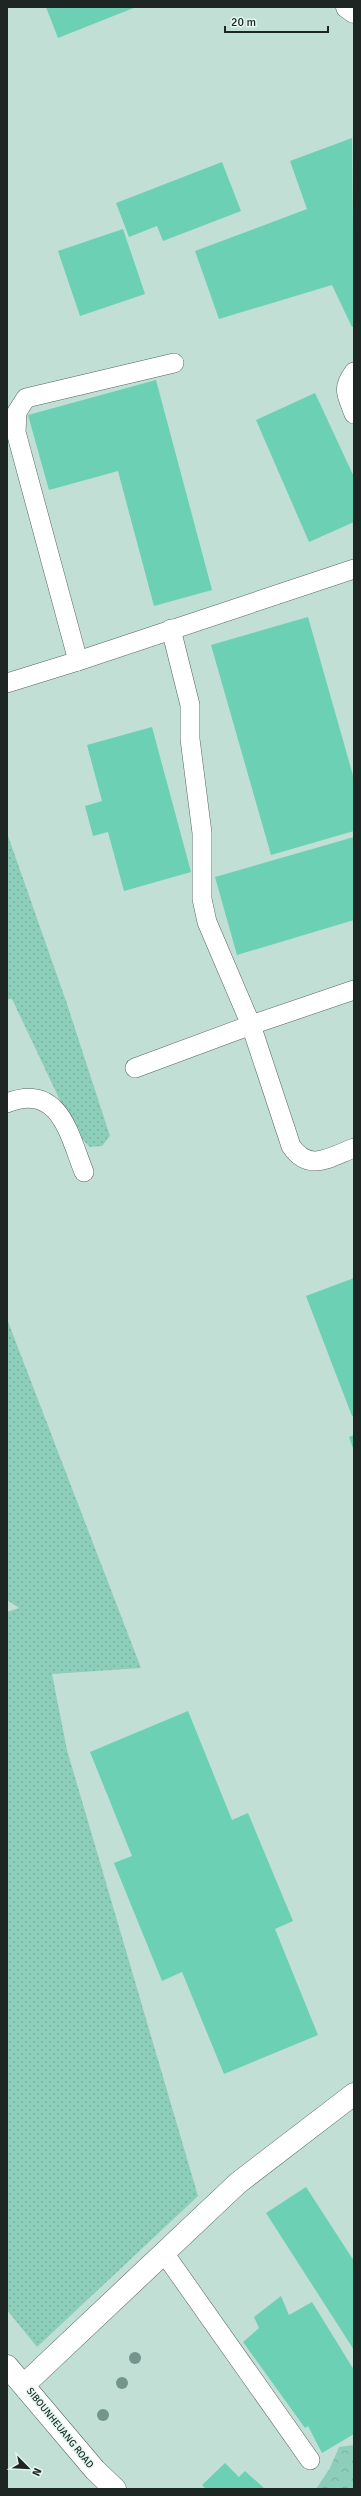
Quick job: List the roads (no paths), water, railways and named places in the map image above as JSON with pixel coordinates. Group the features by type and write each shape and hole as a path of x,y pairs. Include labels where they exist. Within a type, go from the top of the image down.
{"street":[{"path":"347,7 354,12"},
{"path":"24,2384 238,2183 354,2094"},
{"name":"SIBOUNHEUANG ROAD","path":"7,2366 24,2384 95,2470 115,2489"}],"lane":[{"path":"78,661 16,432 16,412 26,398 174,363"},
{"path":"354,372 347,381 345,389 354,414"},
{"path":"7,683 78,661 354,569"},
{"path":"171,629 190,705 190,739 202,833 202,899 207,922 251,1025 291,1146 296,1155 305,1161 316,1162 354,1148"},
{"path":"135,1068 251,1025 354,990"},
{"path":"7,1103 32,1098 50,1103 60,1113 84,1172"},
{"path":"164,2252 310,2460"}]}
